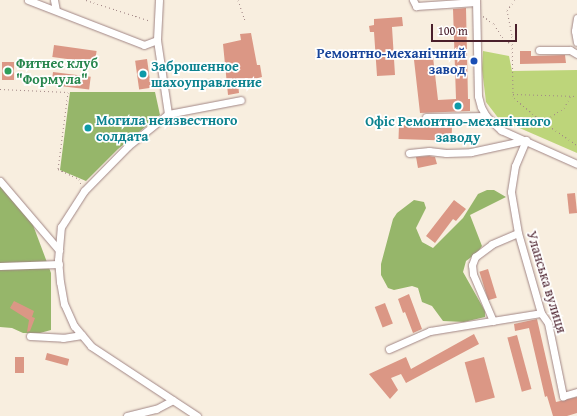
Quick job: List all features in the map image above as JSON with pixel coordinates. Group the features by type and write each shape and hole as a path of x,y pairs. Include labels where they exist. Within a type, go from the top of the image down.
{"street":[{"path":"28,0 144,45 156,40"},
{"path":"54,0 56,10"},
{"path":"159,0 156,40 168,114"},
{"path":"414,0 416,6 476,1 478,96 481,107 486,116 501,130 577,164"},
{"path":"577,18 575,30 577,42"},
{"path":"539,50 570,50 577,54"},
{"path":"197,416 91,346 74,326 64,304 59,264 61,227 84,191 128,146 168,114 241,100"},
{"path":"426,117 486,116"},
{"path":"409,153 429,151 446,153 471,152 526,140"},
{"name":"Уланська вулиця","path":"526,140 515,166 511,192 518,233 541,313 548,323 563,396 577,392"},
{"path":"0,181 59,250"},
{"path":"493,321 473,274 472,265 475,257 492,244 518,233"},
{"path":"0,266 59,264"},
{"path":"388,349 430,331 541,313"},
{"path":"30,336 63,338 82,335"},
{"path":"128,416 156,409 173,400"}],"path":[{"path":"86,0 158,23"},
{"path":"238,0 245,20"},
{"path":"515,0 507,10 512,36 514,98 543,122 577,145"},
{"path":"480,13 494,24 502,37 512,45"},
{"path":"0,89 68,92 58,169 79,179 84,191"},
{"path":"513,94 577,96"},
{"path":"543,122 564,108 571,96"}],"green space":[{"path":"483,51 509,56 512,71 577,70 577,153 499,119 486,102 482,69"},
{"path":"70,92 155,92 160,115 118,149 86,181 60,170"},
{"path":"0,183 30,217 51,273 51,330 40,333 23,333 12,328 0,327"},
{"path":"487,190 494,190 506,197 470,215 482,246 478,252 466,261 463,272 485,311 485,317 464,322 443,321 432,306 422,302 418,288 412,286 394,290 388,288 381,275 381,264 393,219 397,213 414,200 424,202 426,208 416,228 422,242 433,248 463,218 478,194"}],"building":[{"path":"466,8 468,99 470,99 470,111 420,113 414,60 433,57 438,100 456,99 453,9"},
{"path":"402,17 403,26 392,27 395,75 377,76 374,32 370,32 369,26 374,25 374,19"},
{"path":"251,33 257,65 260,65 262,77 238,83 239,93 228,95 223,44 241,40 240,34"},
{"path":"54,45 97,51 95,63 52,57"},
{"path":"520,51 531,51 531,56 565,55 566,63 520,64"},
{"name":"Заброшенное шахоуправление","path":"147,59 151,88 139,89 135,61"},
{"name":"Фитнес клуб \"Формула\"","path":"2,62 14,62 14,80 2,80"},
{"path":"53,72 91,77 89,90 51,85"},
{"path":"399,125 452,127 451,141 399,139"},
{"path":"416,157 435,157 437,164 418,168"},
{"path":"575,193 577,213 569,214 567,194"},
{"path":"454,200 466,209 456,221 453,219 435,243 426,236"},
{"path":"488,269 497,298 488,300 479,272"},
{"path":"409,294 422,329 413,333 398,299"},
{"path":"14,301 34,311 32,317 35,318 30,331 27,332 29,320 10,308"},
{"path":"385,303 393,324 383,327 375,307"},
{"path":"537,319 556,402 577,397 577,413 567,416 553,416 547,396 545,397 529,328 515,331 514,324"},
{"path":"474,334 479,344 406,383 401,374 391,378 398,390 390,399 369,374 406,357 411,369"},
{"path":"517,335 531,389 522,392 507,338"},
{"path":"47,353 69,359 67,366 45,360"},
{"path":"15,357 24,357 24,373 15,373"},
{"path":"484,357 495,398 476,403 465,362"}],"place":[{"name":"Ремонтно-механічний завод","path":"474,61"},
{"name":"Фитнес клуб \"Формула\"","path":"8,71"},
{"name":"Заброшенное шахоуправление","path":"143,74"},
{"name":"Офіс Ремонтно-механічного заводу","path":"458,106"},
{"name":"Могила неизвестного солдата","path":"88,128"}]}
